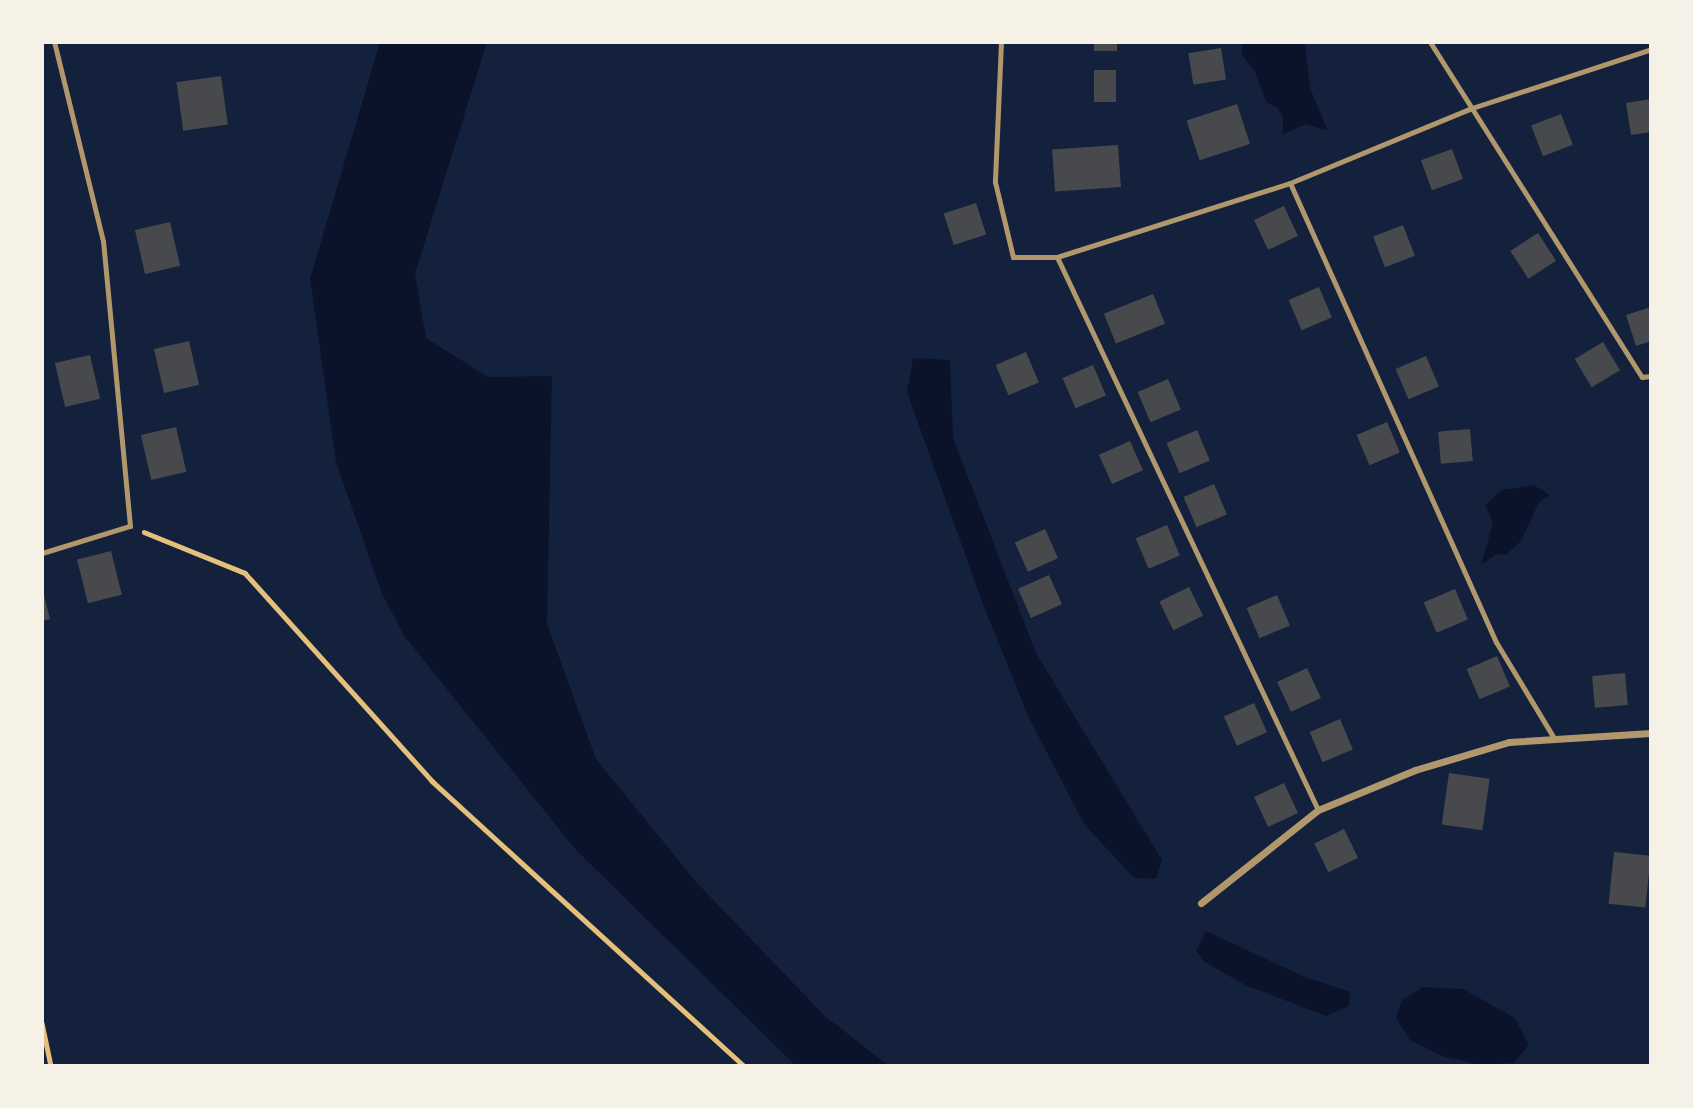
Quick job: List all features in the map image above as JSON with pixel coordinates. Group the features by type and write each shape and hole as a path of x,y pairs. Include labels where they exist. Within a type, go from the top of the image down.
{"street":[{"path":"1201,903 1318,810 1415,769 1509,742 1651,733"}],"lane":[{"path":"42,553 130,526 103,241 54,42"},
{"path":"1001,42 995,182 1013,257 1057,257 1290,183 1472,108 1651,49"},
{"path":"1430,42 1642,377 1651,376"},
{"path":"1290,183 1496,642 1554,738"},
{"path":"1057,257 1318,810"}],"path":[{"path":"130,526 244,573 432,781 744,1066"},
{"path":"42,1023 51,1066"}],"water":[{"path":"380,42 487,42 415,274 426,338 488,377 552,376 547,624 596,759 696,882 826,1017 889,1066 796,1066 575,849 405,637 382,594 336,462 310,279"},
{"path":"1242,42 1305,42 1310,88 1328,131 1306,124 1283,134 1283,118 1278,108 1266,102 1255,72 1242,55"},
{"path":"913,358 950,360 953,438 1036,653 1162,860 1156,879 1134,878 1084,824 1029,718 984,607 907,392"},
{"path":"1534,485 1550,495 1539,502 1521,541 1506,555 1497,554 1481,565 1493,523 1485,505 1501,490"},
{"path":"1206,931 1305,977 1350,992 1349,1006 1326,1016 1245,985 1205,962 1196,951"},
{"path":"1423,987 1463,989 1515,1018 1529,1045 1514,1063 1481,1065 1442,1056 1410,1040 1396,1018 1402,1000"}],"building":[{"path":"1094,42 1117,42 1117,51 1094,51"},
{"path":"1221,48 1226,80 1193,85 1188,53"},
{"path":"1094,70 1116,70 1116,102 1094,102"},
{"path":"221,76 228,125 183,131 176,82"},
{"path":"1651,99 1651,132 1631,135 1626,103"},
{"path":"1237,104 1250,144 1200,160 1187,120"},
{"path":"1561,114 1573,145 1543,156 1531,125"},
{"path":"1118,145 1121,187 1055,192 1052,150"},
{"path":"1452,149 1463,179 1432,190 1421,160"},
{"path":"976,203 986,234 954,245 944,214"},
{"path":"1284,206 1298,236 1268,250 1254,220"},
{"path":"170,222 180,266 145,274 135,230"},
{"path":"1403,225 1415,256 1385,267 1373,236"},
{"path":"1538,233 1556,261 1528,279 1510,251"},
{"path":"1319,287 1332,317 1302,330 1289,300"},
{"path":"1153,294 1165,324 1116,344 1104,314"},
{"path":"1651,307 1651,341 1636,346 1626,315"},
{"path":"189,341 199,385 164,393 154,349"},
{"path":"1603,342 1620,370 1592,387 1575,359"},
{"path":"1026,352 1039,382 1009,395 996,365"},
{"path":"90,355 100,399 65,407 55,363"},
{"path":"1426,356 1439,386 1409,399 1396,369"},
{"path":"1093,365 1106,395 1076,408 1063,378"},
{"path":"1168,379 1181,409 1151,422 1138,392"},
{"path":"1387,422 1400,452 1370,465 1357,435"},
{"path":"176,427 186,472 151,480 141,435"},
{"path":"1470,429 1473,461 1441,464 1438,432"},
{"path":"1197,430 1210,460 1180,473 1167,443"},
{"path":"1130,441 1143,470 1112,484 1099,455"},
{"path":"1214,484 1227,514 1197,527 1184,497"},
{"path":"1167,525 1180,555 1149,569 1136,538"},
{"path":"1045,529 1058,558 1028,572 1015,542"},
{"path":"111,551 122,595 88,603 77,559"},
{"path":"1049,575 1062,604 1031,618 1018,589"},
{"path":"42,587 50,619 42,621"},
{"path":"1189,587 1203,616 1173,630 1159,601"},
{"path":"1455,589 1468,619 1437,633 1424,602"},
{"path":"1277,595 1290,625 1260,638 1247,608"},
{"path":"1497,656 1510,686 1480,699 1467,669"},
{"path":"1307,668 1321,698 1291,712 1277,682"},
{"path":"1625,673 1628,705 1595,708 1592,676"},
{"path":"1254,703 1267,732 1237,746 1224,716"},
{"path":"1340,719 1353,749 1323,762 1310,732"},
{"path":"1449,773 1490,779 1482,830 1442,824"},
{"path":"1284,783 1298,813 1268,827 1254,797"},
{"path":"1344,829 1358,858 1328,872 1314,843"},
{"path":"1614,852 1651,856 1645,908 1609,904"}]}
